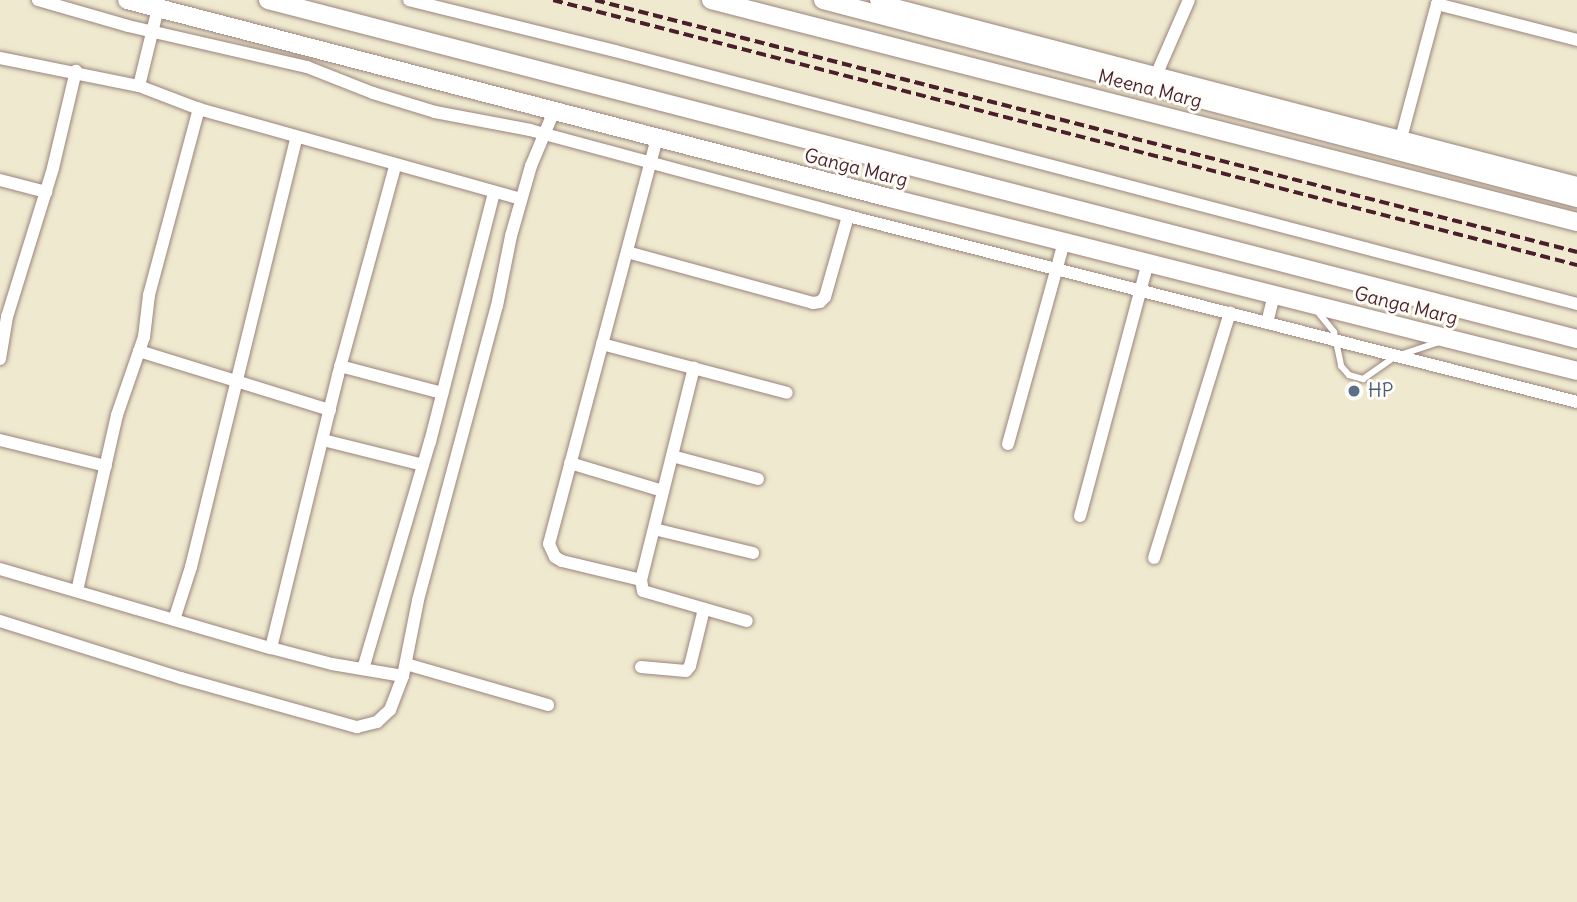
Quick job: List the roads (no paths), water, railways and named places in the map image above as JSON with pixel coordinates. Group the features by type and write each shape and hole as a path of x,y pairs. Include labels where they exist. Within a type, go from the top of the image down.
{"street":[{"path":"37,0 152,32 307,67 373,93 435,112 651,161 848,216 1577,402"},
{"name":"Ganga Marg","path":"127,0 657,138 1577,371"},
{"name":"Ganga Marg","path":"268,0 1577,340"},
{"path":"409,0 615,51 1577,304"},
{"name":"Meena Marg","path":"711,0 1577,222"},
{"name":"Meena Marg","path":"823,0 847,3 1154,79 1399,143 1577,198"},
{"path":"876,0 1154,79 1189,0"},
{"path":"1577,40 1438,2 1399,143 1577,183"},
{"path":"841,33 847,3"},
{"path":"139,86 158,8"},
{"path":"0,58 139,86 199,109 395,166 521,199"},
{"path":"0,359 4,316 46,192 76,72"},
{"path":"77,591 117,415 139,351 149,295 199,109"},
{"path":"0,621 181,678 357,727 377,722 390,710 404,670 418,600 497,306 521,199 554,111"},
{"path":"174,620 191,567 297,137"},
{"path":"641,580 562,561 551,551 549,544 657,138"},
{"path":"271,648 340,366 395,166"},
{"path":"0,180 46,192"},
{"path":"363,669 423,465 494,192"},
{"path":"627,252 813,303 820,302 825,297 848,216"},
{"path":"1008,444 1064,242"},
{"path":"1080,516 1148,263"},
{"path":"1267,323 1274,294"},
{"path":"1154,558 1230,313"},
{"path":"602,344 788,393"},
{"path":"139,351 330,410"},
{"path":"340,366 442,393"},
{"path":"694,368 641,580 643,591 747,621"},
{"path":"0,440 106,466"},
{"path":"323,440 423,465"},
{"path":"672,456 758,479"},
{"path":"570,463 663,491"},
{"path":"654,529 754,553"},
{"path":"0,569 271,648 363,669 404,670 548,705"},
{"path":"641,667 686,671 704,609"}],"lane":[{"path":"1311,304 1334,332 1342,366 1349,375 1363,379 1394,357 1451,339"}],"railway":[{"path":"553,0 1577,265"},
{"path":"595,0 1577,252"}],"place":[{"name":"HP","path":"1354,391"}]}
